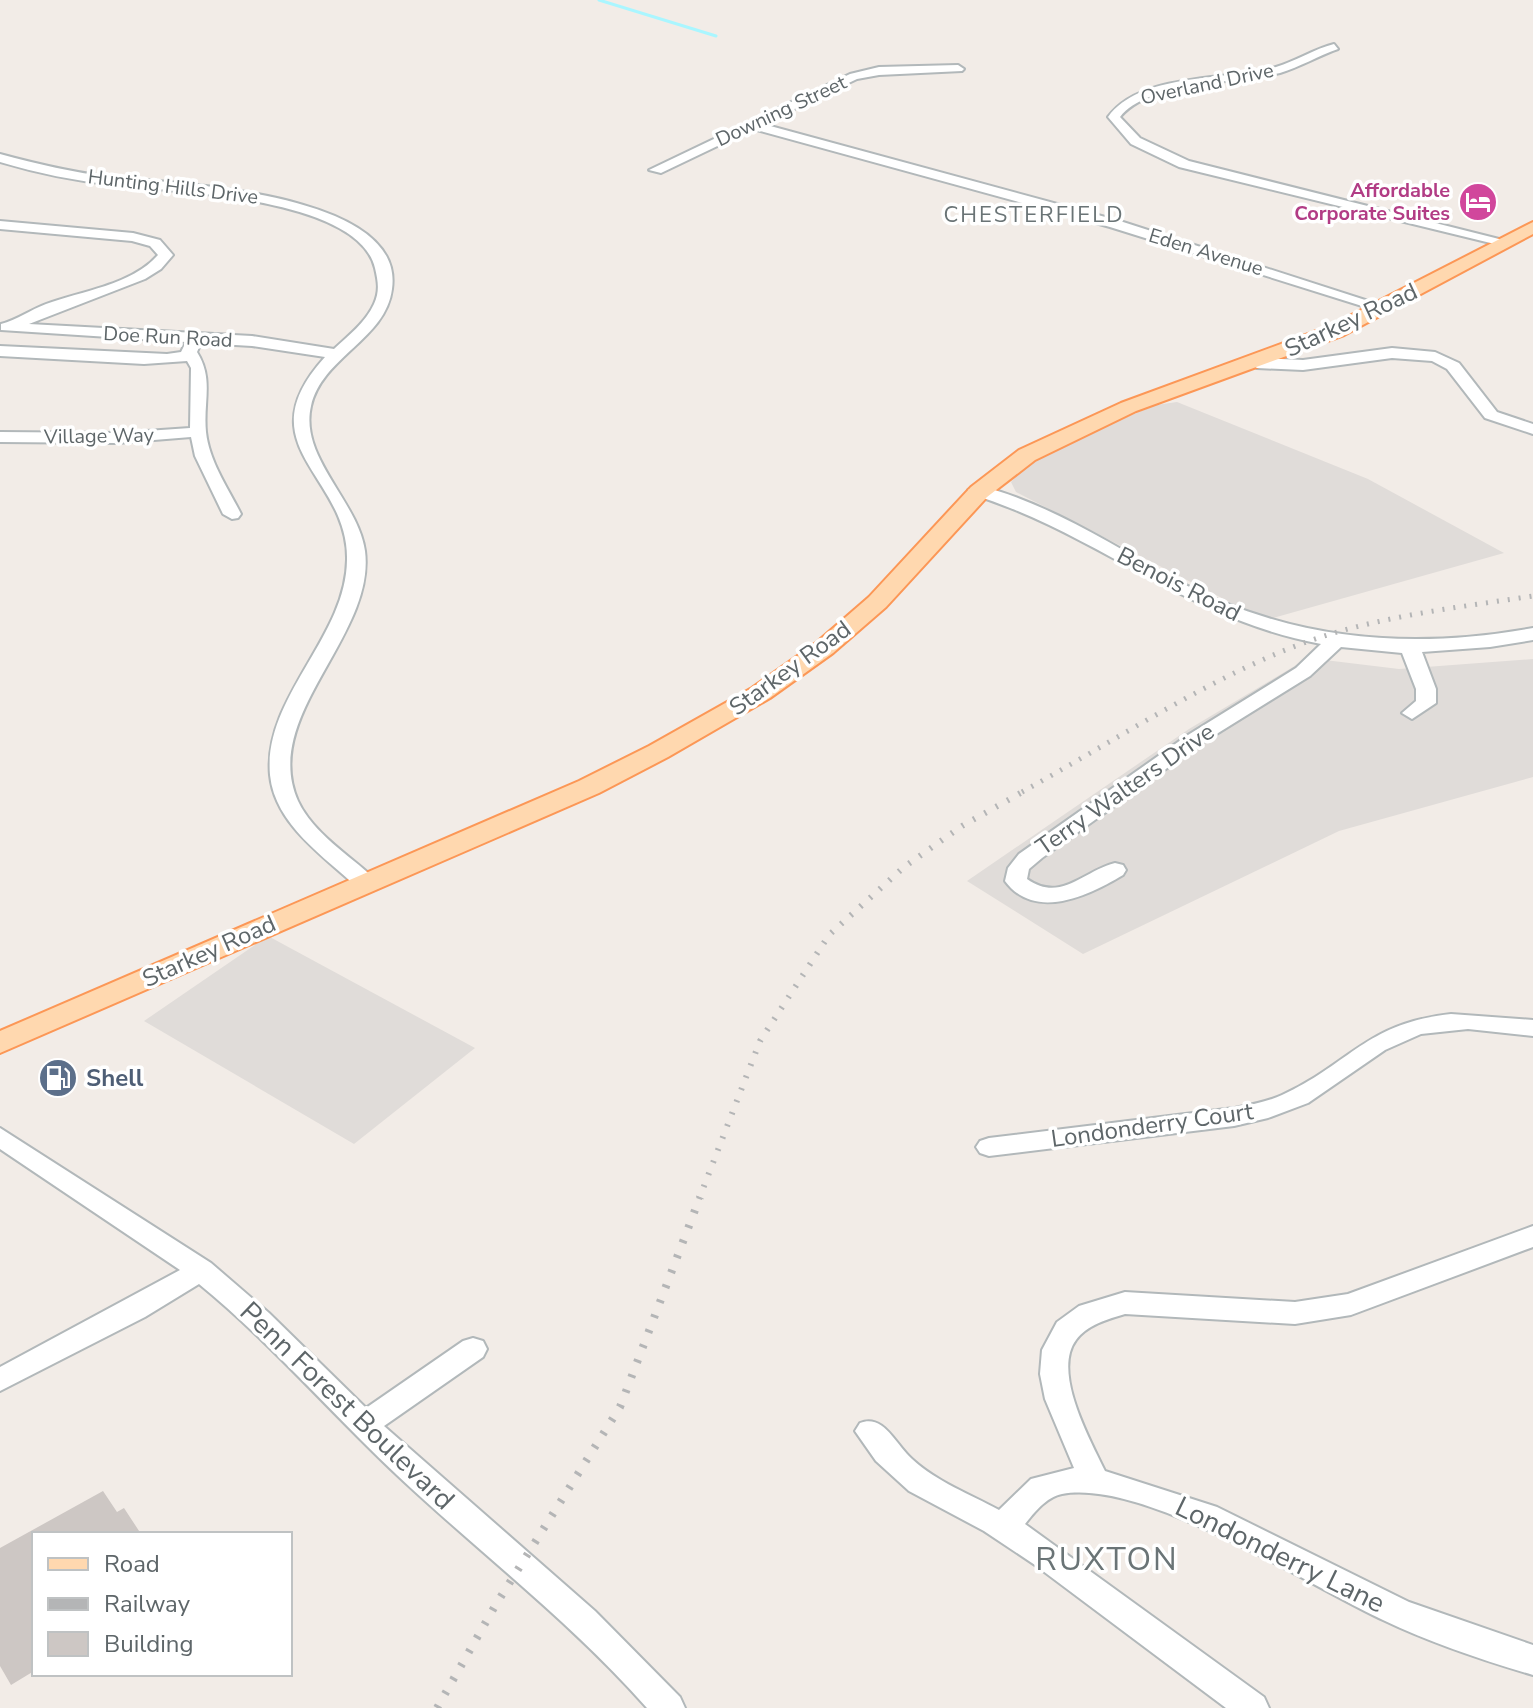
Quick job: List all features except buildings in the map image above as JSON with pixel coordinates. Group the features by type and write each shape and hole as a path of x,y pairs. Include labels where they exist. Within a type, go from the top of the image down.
{"main road":[{"name":"Starkey Road","path":"0,1043 589,787 650,757 766,690 817,653 887,593 977,490 1031,452 1085,426 1257,363 1383,308 1533,227"}],"street":[{"name":"Overland Drive","path":"1334,47 1276,71 1140,97 1119,107 1114,117 1141,145 1184,164 1502,244"},
{"name":"Downing Street","path":"656,170 860,75 958,69"},
{"name":"Eden Avenue","path":"750,124 1115,224 1383,308"},
{"name":"Hunting Hills Drive","path":"0,158 86,177 259,197 337,222 375,252 385,275 386,286 377,310 307,391 301,425 309,449 347,517 354,536 356,576 345,611 281,743 279,776 288,802 305,827 366,883"},
{"path":"0,225 133,237 155,243 166,255 148,272 32,314 7,327"},
{"name":"Doe Run Road","path":"7,327 283,344 336,354"},
{"path":"189,356 196,338"},
{"path":"0,351 57,351 145,359 189,356"},
{"path":"1257,363 1288,366 1384,354 1424,354 1453,366 1491,415 1533,429"},
{"path":"189,356 199,368 198,432 203,456 232,514"},
{"name":"Village Way","path":"0,437 117,438 198,432"},
{"name":"Benois Road","path":"977,490 1034,508 1226,611 1335,642 1410,647 1476,645 1533,634"},
{"name":"Terry Walters Drive","path":"1115,870 1088,887 1058,897 1024,888 1016,881 1015,874 1034,853 1195,739 1303,672 1335,642"},
{"path":"1410,647 1426,689 1426,703 1412,713"},
{"name":"Londonderry Court","path":"989,1147 1234,1117 1267,1109 1297,1098 1403,1031 1431,1025 1492,1022 1533,1028"},
{"name":"Penn Forest Boulevard","path":"0,1137 201,1270 280,1340 426,1483 559,1599 644,1679 668,1708"},
{"path":"1095,1481 1061,1409 1053,1386 1051,1366 1056,1348 1066,1332 1083,1317 1101,1308 1125,1303 1320,1311 1351,1304 1533,1236"},
{"path":"0,1380 135,1309 201,1270"},
{"path":"366,1423 473,1349"},
{"path":"870,1431 886,1455 908,1476 935,1494 1003,1527 1165,1640 1252,1708"},
{"name":"Londonderry Lane","path":"1003,1527 1047,1483 1063,1478 1095,1481 1180,1503 1234,1526 1383,1605 1449,1633 1533,1660"}],"shaded area":[{"path":"1177,402 1368,479 1504,553 1273,618 1245,610 1016,492 1011,482 1026,466 1069,441 1156,405"},
{"path":"1308,658 1399,669 1533,659 1533,777 1339,831 1083,954 967,881 1189,729"},
{"path":"268,936 475,1048 354,1144 144,1021"}],"waterway":[{"path":"599,0 716,36"}],"railway":[{"path":"1022,792 1168,708 1281,652 1371,623 1533,596"},
{"path":"699,1199 760,1041 829,935 904,867 962,826 1026,790"},
{"path":"437,1708 495,1606 620,1407 700,1197"}],"place":[{"name":"Affordable Corporate Suites","path":"1478,202"},
{"name":"Shell","path":"58,1078"}],"district":[{"name":"CHESTERFIELD","path":"1034,215"},
{"name":"RUXTON","path":"1107,1559"}]}
